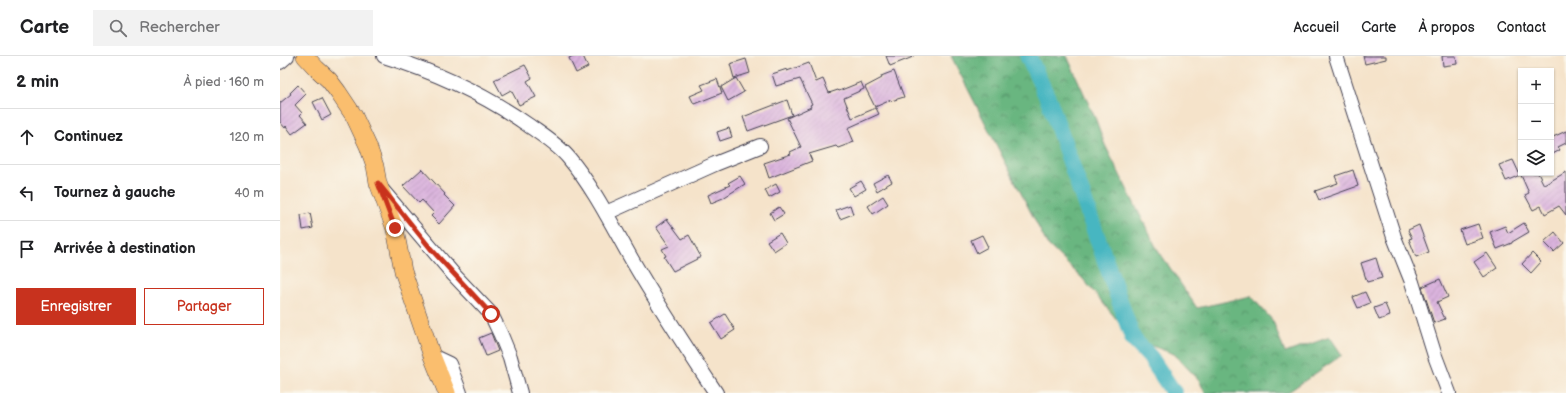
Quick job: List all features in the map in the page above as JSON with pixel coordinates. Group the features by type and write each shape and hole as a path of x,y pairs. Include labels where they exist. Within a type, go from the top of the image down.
{"main road":[{"path":"305,56 329,80 354,116 368,146 375,166 378,183 395,228 403,270 432,356 447,393"}],"street":[{"path":"280,62 287,56"},
{"path":"384,56 417,66 468,88 508,111 550,140 567,157 606,213 652,294 716,393"},
{"path":"1336,56 1394,237 1412,282 1435,356 1449,393"},
{"path":"606,213 715,164 760,146"},
{"path":"378,183 431,249 491,314 510,356 520,393"},
{"path":"432,356 449,364 460,393"}],"green space":[{"path":"951,56 1067,56 1096,120 1105,145 1156,247 1197,308 1251,296 1273,321 1285,353 1330,337 1342,355 1287,393 1205,393 1199,380 1174,354 1133,339 1083,279 1047,244"}],"building":[{"path":"573,56 583,56 588,67 576,73 569,58"},
{"path":"886,56 913,56 913,57 890,66"},
{"path":"1363,56 1386,56 1386,59 1365,64"},
{"path":"1442,56 1456,56 1457,64 1443,66"},
{"path":"746,59 750,73 734,78 730,64"},
{"path":"809,63 816,82 823,79 829,93 839,91 861,82 864,89 844,98 852,118 876,108 879,114 848,128 854,142 838,148 836,146 809,154 812,161 769,178 764,163 791,154 790,152 801,147 787,118 811,107 810,105 812,104 800,79 776,86 772,74 787,69 787,71"},
{"path":"525,65 532,78 527,81 536,97 519,105 511,90 502,95 494,80"},
{"path":"894,71 904,97 891,100 875,107 865,87 882,78 881,76"},
{"path":"736,78 744,92 728,101 721,87"},
{"path":"717,79 722,93 694,104 690,96 704,90 701,85"},
{"path":"298,85 306,94 295,105 302,113 300,115 307,123 292,134 286,126 285,128 280,122 280,103 291,94 290,93"},
{"path":"322,98 331,115 322,120 313,102"},
{"path":"787,100 792,115 748,131 743,117"},
{"path":"729,128 732,137 720,141 717,132"},
{"path":"1566,131 1566,143 1558,147 1560,150 1554,153 1554,140 1554,137"},
{"path":"1513,160 1518,171 1518,176 1506,181 1499,165"},
{"path":"422,169 455,206 439,224 431,216 434,213 422,200 419,203 403,186"},
{"path":"1353,170 1358,186 1319,200 1315,191 1338,183 1335,176"},
{"path":"1566,172 1566,215 1559,206 1545,214 1541,206 1533,210 1525,195 1529,193 1521,176 1540,176 1544,185"},
{"path":"888,175 892,182 877,191 873,183"},
{"path":"740,176 745,184 723,198 711,203 708,195 730,185 728,183"},
{"path":"861,181 866,189 854,196 849,188"},
{"path":"776,184 780,192 769,198 765,190"},
{"path":"883,196 888,204 873,214 868,206"},
{"path":"850,205 853,214 840,219 836,210"},
{"path":"779,207 784,214 774,220 770,213"},
{"path":"310,213 313,228 303,230 301,215"},
{"path":"667,219 682,239 689,235 701,257 673,271 664,257 666,256 662,249 669,246 656,227"},
{"path":"1524,223 1529,232 1512,243 1497,249 1490,232 1505,226 1508,233"},
{"path":"1478,224 1483,238 1465,244 1460,230"},
{"path":"1419,225 1429,252 1416,257 1409,239 1412,238 1408,230"},
{"path":"1555,232 1564,243 1554,252 1544,242"},
{"path":"780,233 786,243 774,251 767,241"},
{"path":"982,235 988,247 977,253 971,240"},
{"path":"1487,253 1497,268 1484,277 1474,262"},
{"path":"1532,253 1541,262 1531,273 1522,264"},
{"path":"1376,258 1382,278 1367,282 1361,263"},
{"path":"1440,279 1448,297 1437,302 1445,319 1434,323 1422,287"},
{"path":"1365,292 1370,303 1358,308 1353,297"},
{"path":"1385,304 1390,316 1379,320 1374,308"},
{"path":"725,314 735,330 721,339 711,323"},
{"path":"491,333 498,351 486,356 479,338"}],"waterway":[{"path":"1028,56 1049,101 1133,339 1150,357 1174,393"}],"route":[{"path":"395,228 378,183 454,276 491,314"}]}
